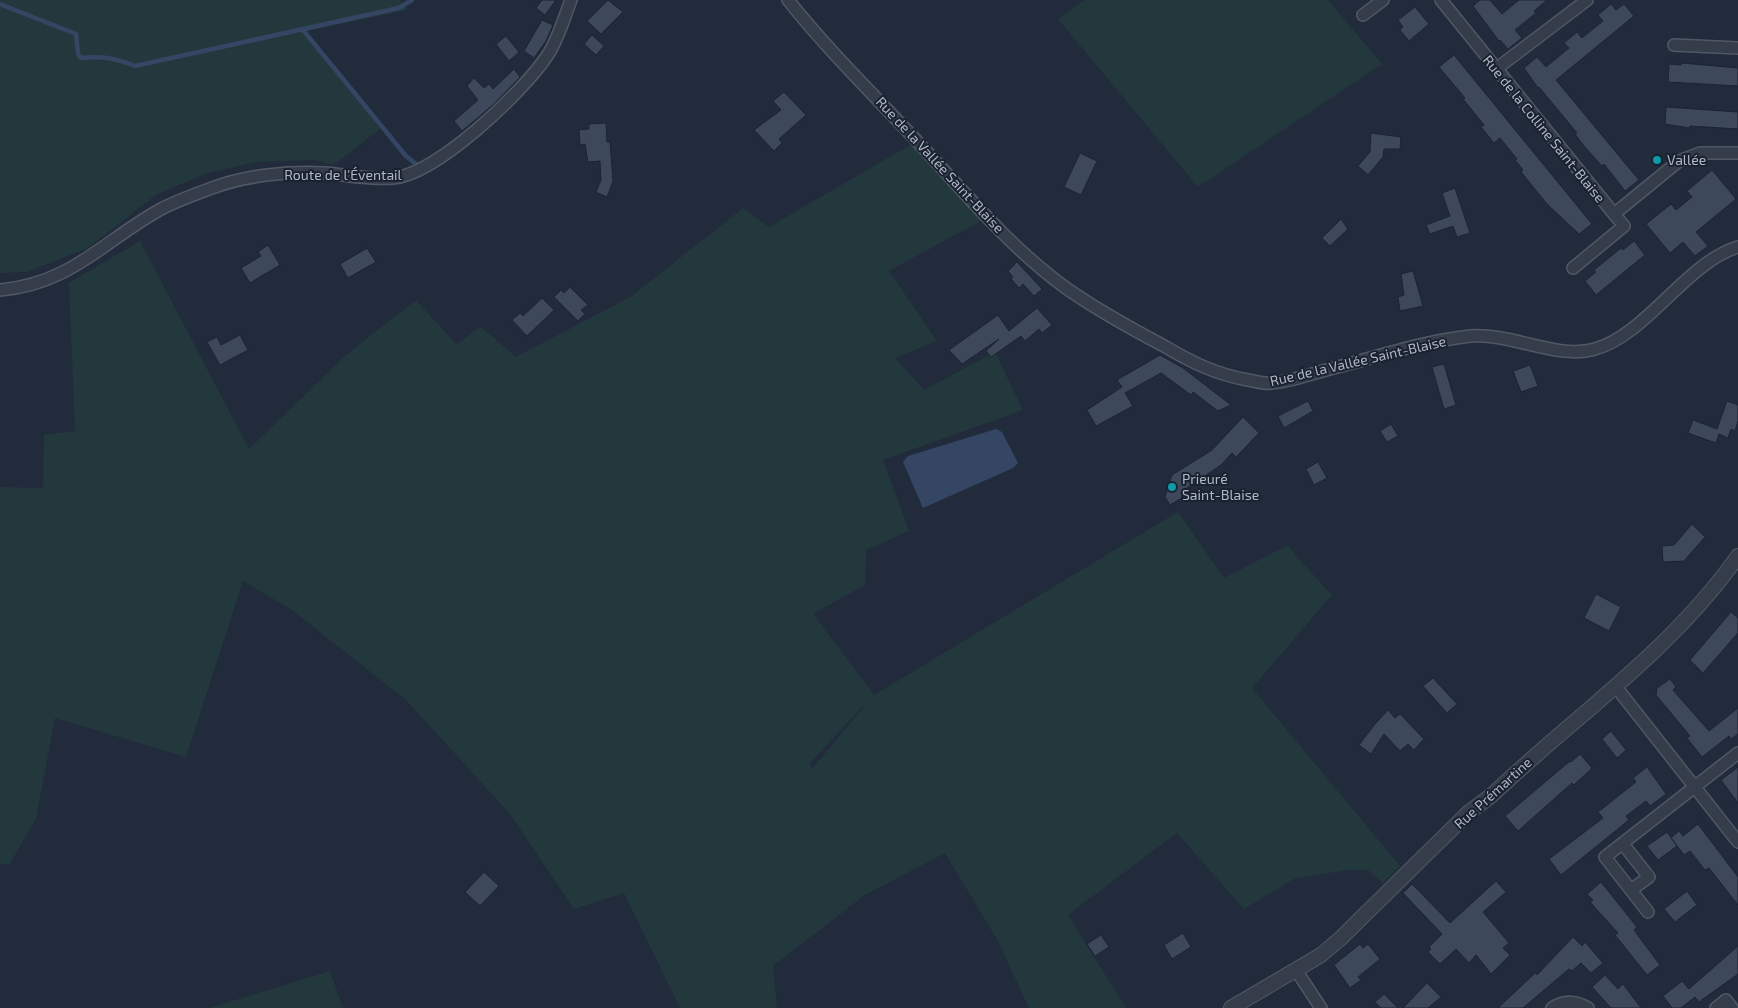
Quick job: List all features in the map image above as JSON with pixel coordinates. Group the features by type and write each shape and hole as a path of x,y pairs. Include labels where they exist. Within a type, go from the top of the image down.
{"street":[{"name":"Route de l'Éventail","path":"0,290 45,282 73,269 163,208 215,187 263,176 322,173 393,178 405,176 424,168 505,104 536,72 549,54 571,0"},
{"name":"Rue de la Vallée Saint-Blaise","path":"788,0 813,31 917,141 986,218 1056,280 1102,312 1201,367 1222,375 1271,383 1438,341 1471,336 1512,338 1557,350 1581,352 1597,349 1632,328 1706,264 1725,251 1738,247"},
{"path":"1364,16 1382,0"},
{"name":"Rue de la Colline Saint-Blaise","path":"1441,0 1614,214 1679,161 1700,153 1738,153"},
{"path":"1496,69 1587,0"},
{"path":"1674,45 1738,48"},
{"path":"1573,268 1624,226 1614,214"},
{"name":"Rue Prémartine","path":"1231,1008 1321,955 1341,938 1468,813 1616,687 1668,640 1715,589 1738,556"},
{"path":"1616,687 1738,842"},
{"path":"1648,912 1606,857 1738,753"},
{"path":"1623,844 1649,877 1631,890"},
{"path":"1296,970 1321,1008"},
{"path":"1716,1008 1726,1000 1732,1008"},
{"path":"1552,1008 1558,1004 1570,1002 1588,1008"}],"green space":[{"path":"0,0 400,0 407,10 302,32 384,126 333,165 315,160 256,162 208,173 157,194 88,248 27,272 0,273"},
{"path":"1085,0 1328,0 1382,64 1198,187 1058,19"},
{"path":"917,141 986,218 889,271 937,341 895,358 924,390 995,352 1023,410 883,460 909,531 866,550 865,585 813,614 874,695 1178,512 1224,578 1288,545 1332,595 1252,688 1400,866 1383,883 1368,870 1346,870 1294,879 1244,909 1177,833 1068,915 1126,1008 1029,1008 998,941 945,853 865,895 773,966 777,1008 680,1008 624,893 574,909 510,814 406,700 292,610 243,581 186,757 55,718 36,819 9,865 0,863 0,487 43,488 44,435 75,431 69,283 140,241 249,449 346,355 416,300 457,345 480,326 516,357 632,296 743,208 769,227","holes":["866,704 812,769 810,763"]},
{"path":"330,971 343,1008 209,1008"}],"water":[{"path":"996,429 1002,432 1018,463 1013,468 923,508 903,462 908,456"}],"building":[{"path":"542,0 556,0 545,15 536,8"},
{"path":"608,0 623,12 601,34 587,21"},
{"path":"1480,0 1490,0 1502,14 1519,0 1547,0 1534,11 1536,13 1515,30 1522,38 1508,49 1499,41 1473,6"},
{"path":"1611,4 1616,10 1624,4 1634,16 1556,80 1639,180 1625,191 1604,164 1602,166 1584,146 1575,134 1577,133 1538,88 1524,68 1537,57 1546,67 1569,48 1564,43 1577,32 1582,38 1603,21 1598,15"},
{"path":"1415,7 1429,24 1409,41 1400,30 1403,27 1398,20"},
{"path":"542,20 553,25 546,41 534,58 524,51"},
{"path":"592,35 604,46 596,55 584,44"},
{"path":"506,36 519,52 509,61 496,44"},
{"path":"1454,55 1592,224 1579,234 1547,204 1521,172 1523,170 1515,160 1517,159 1500,138 1494,143 1481,127 1484,125 1463,99 1465,98 1439,67"},
{"path":"1682,63 1738,68 1738,86 1668,82 1669,64 1681,65"},
{"path":"514,69 520,77 494,104 462,131 454,121 478,100 467,86 474,78 484,88 489,84 493,89"},
{"path":"784,92 806,115 779,139 782,143 774,151 754,130 781,110 773,101"},
{"path":"1666,107 1738,112 1738,129 1690,126 1690,128 1665,124"},
{"path":"606,123 607,142 610,142 613,181 607,197 596,192 601,180 600,161 588,162 585,144 580,145 579,130 589,129 589,124"},
{"path":"1371,133 1401,137 1400,149 1384,149 1383,157 1368,175 1358,166 1370,152"},
{"path":"1080,153 1097,161 1081,195 1064,187"},
{"path":"1712,170 1736,199 1696,232 1708,246 1695,256 1683,242 1670,253 1646,224 1671,204 1676,210 1692,197 1687,191"},
{"path":"1455,188 1470,233 1457,237 1453,226 1430,234 1426,225 1450,216 1442,193"},
{"path":"1341,219 1348,229 1330,246 1322,238"},
{"path":"1634,241 1645,255 1596,295 1585,281 1596,272 1594,270 1621,248 1623,250"},
{"path":"268,245 280,265 250,283 241,268 261,256 258,252"},
{"path":"367,248 376,262 348,278 340,264"},
{"path":"1017,262 1042,289 1034,296 1023,284 1019,288 1011,279 1013,277 1008,271"},
{"path":"1413,271 1423,306 1400,311 1398,297 1404,295 1401,274"},
{"path":"570,287 588,305 581,310 585,314 578,321 554,297 561,290 564,293"},
{"path":"542,298 554,310 527,336 512,320 520,313 523,316"},
{"path":"1037,308 1052,325 1042,333 1039,329 1025,341 1021,336 991,357 986,351 999,339 962,364 949,350 998,315 1009,331"},
{"path":"240,335 248,350 220,365 207,342 217,337 221,345"},
{"path":"1160,355 1183,368 1231,405 1218,411 1193,392 1191,395 1161,373 1125,393 1133,406 1096,426 1087,410 1122,387 1117,380"},
{"path":"1444,364 1456,405 1444,409 1432,367"},
{"path":"1530,365 1538,386 1521,392 1513,371"},
{"path":"1308,401 1313,411 1284,428 1278,416"},
{"path":"1727,401 1738,405 1738,421 1735,431 1731,429 1728,438 1719,434 1716,443 1688,433 1693,420 1717,429"},
{"path":"1243,417 1259,433 1236,457 1232,453 1221,465 1181,492 1182,498 1170,505 1165,497 1172,475 1212,450"},
{"path":"1391,424 1398,436 1387,442 1380,431"},
{"path":"1318,462 1327,478 1314,485 1306,469"},
{"path":"1692,524 1705,537 1684,561 1663,562 1662,546 1674,545"},
{"path":"1596,594 1621,607 1609,631 1584,618"},
{"path":"1731,612 1738,618 1738,633 1703,673 1690,660"},
{"path":"1433,678 1457,704 1447,713 1423,686"},
{"path":"1670,679 1676,687 1673,690 1709,731 1738,708 1738,734 1731,739 1729,736 1702,757 1687,738 1690,736 1656,695 1657,688"},
{"path":"1388,710 1395,718 1400,714 1424,739 1414,750 1408,744 1400,751 1384,734 1371,754 1359,745"},
{"path":"1611,731 1626,750 1617,758 1602,739"},
{"path":"1580,754 1592,768 1574,785 1572,783 1518,831 1505,816"},
{"path":"1647,767 1666,794 1650,806 1646,801 1626,816 1629,820 1561,875 1549,859 1603,818 1598,812 1636,782 1633,778"},
{"path":"1738,767 1738,803 1721,780"},
{"path":"1698,824 1738,877 1738,905 1709,868 1705,870 1690,851 1684,855 1671,838 1679,831 1683,836"},
{"path":"1667,832 1677,846 1658,860 1647,846"},
{"path":"484,872 499,886 480,906 465,892"},
{"path":"1496,881 1506,892 1483,912 1509,943 1503,948 1510,955 1491,974 1476,955 1469,963 1456,949 1440,964 1428,952 1431,949 1429,947 1442,934 1403,893 1412,884 1450,923"},
{"path":"1601,882 1637,927 1634,930 1660,965 1647,975 1615,935 1618,933 1590,902 1593,900 1587,894"},
{"path":"1687,891 1697,905 1675,922 1664,909"},
{"path":"1183,933 1191,947 1172,959 1164,945"},
{"path":"1101,935 1109,947 1095,956 1087,944"},
{"path":"1573,937 1582,946 1585,942 1603,963 1591,973 1581,963 1572,971 1569,969 1523,1008 1498,1008 1535,973 1537,975"},
{"path":"1360,944 1363,948 1368,944 1380,959 1358,977 1361,980 1350,988 1334,965"},
{"path":"1738,946 1738,974 1699,1002 1695,997 1681,1008 1672,1008 1663,996 1682,981 1689,989"},
{"path":"1605,975 1618,989 1623,984 1641,1008 1611,1008 1592,987"},
{"path":"1427,983 1441,997 1428,1008 1403,1008"},
{"path":"1384,994 1398,1008 1381,1008 1375,1002"}],"waterway":[{"path":"0,4 76,34 78,54 81,58 109,58 135,66 399,8 412,0"},
{"path":"303,30 406,156 416,164"}],"place":[{"name":"Vallée","path":"1657,160"},
{"name":"Prieuré Saint-Blaise","path":"1172,487"}]}
